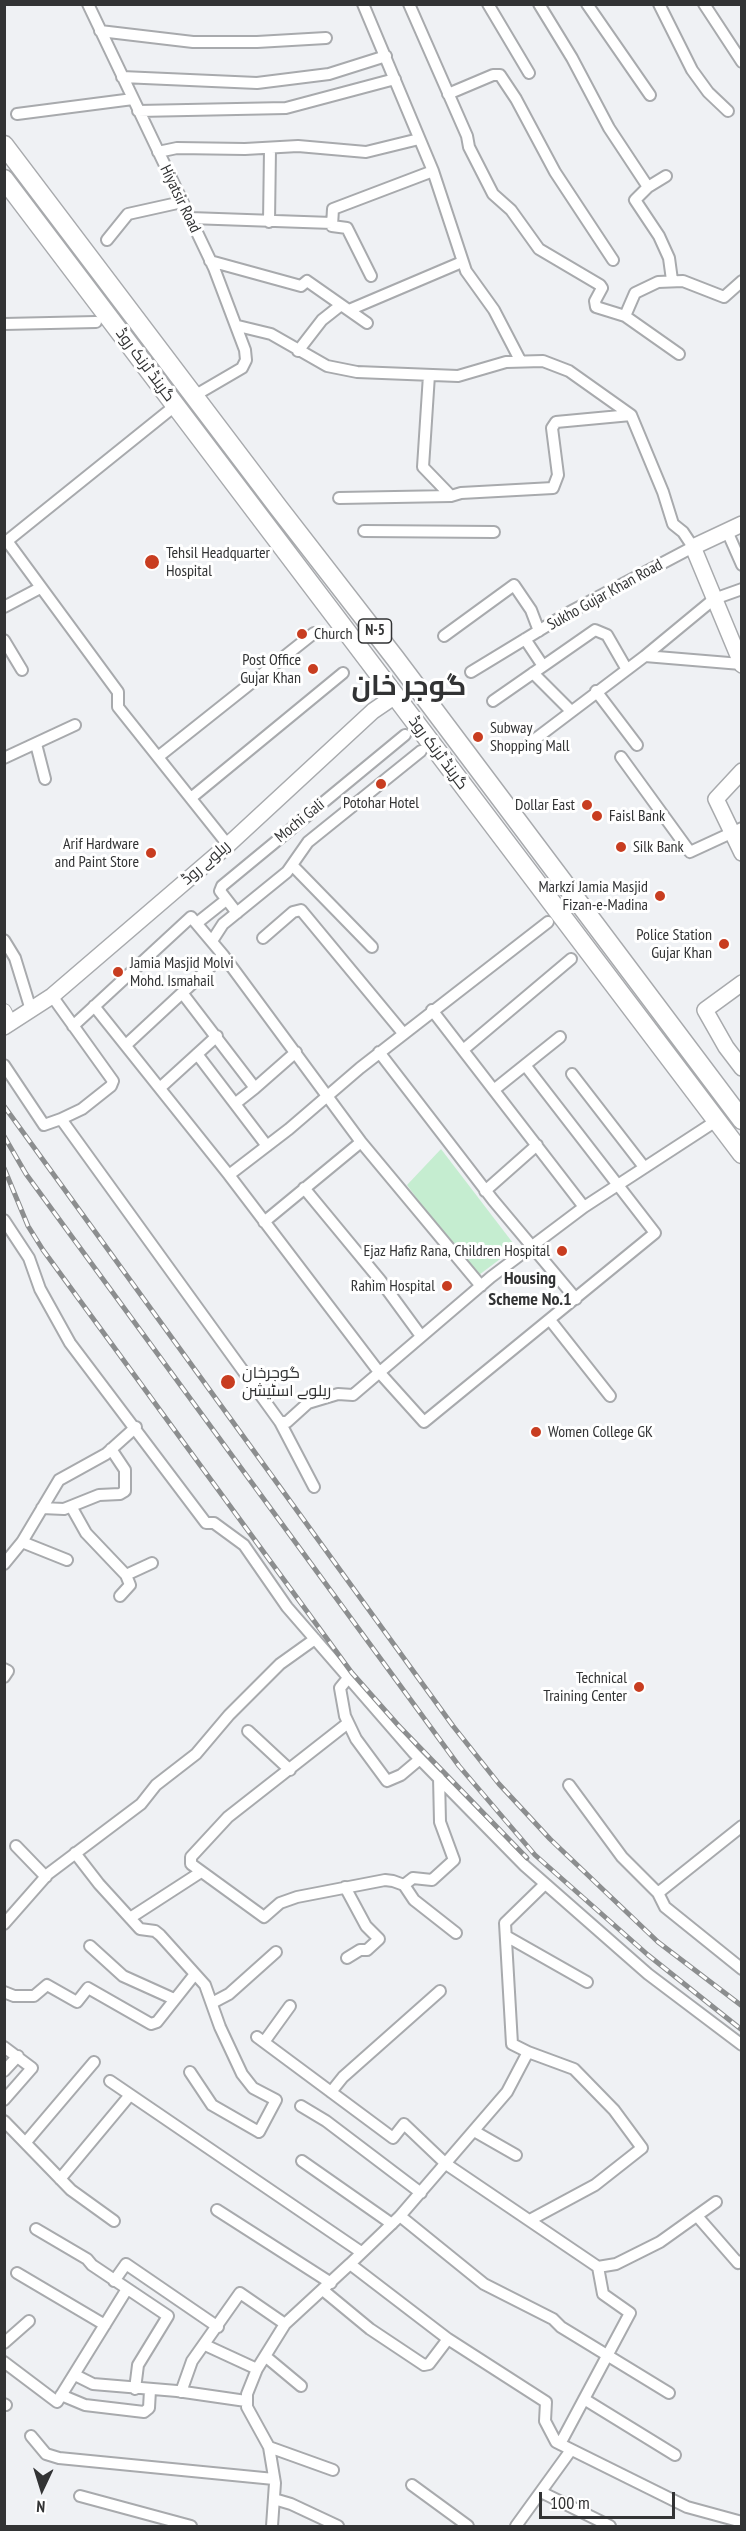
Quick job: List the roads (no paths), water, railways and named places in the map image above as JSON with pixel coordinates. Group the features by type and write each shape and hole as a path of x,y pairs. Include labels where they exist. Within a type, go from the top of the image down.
{"highway":[{"name":"گرینڈ ٹرنک روڈ","path":"4,145 395,658 741,1120"},
{"name":"گرینڈ ٹرنک روڈ","path":"4,179 741,1154"}],"main road":[{"name":"Sukho Gujar Khan Road","path":"693,547 734,527"},
{"path":"693,547 741,664"},
{"name":"ریلوے روڈ","path":"6,1020 31,1010 52,996 228,845 373,711 395,696"},
{"path":"741,771 716,799 736,830 741,853"},
{"path":"741,983 705,1010 741,1068"}],"street":[{"name":"Hiyatsir Road","path":"88,4 210,261 237,326 246,360 242,368 194,396"},
{"path":"363,4 433,171 462,262 500,319 520,360"},
{"path":"409,4 467,136 469,147 493,194 511,210 539,249 600,285 596,307 625,316 679,354"},
{"path":"488,4 529,73"},
{"path":"539,4 572,58 609,128 648,187"},
{"path":"587,4 650,95"},
{"path":"659,4 692,70 708,92 728,111"},
{"path":"704,4 741,62"},
{"path":"100,32 193,42 257,42 326,38"},
{"path":"122,77 257,83 329,74 386,56"},
{"path":"448,94 493,75 500,75 555,172 613,260"},
{"path":"138,111 293,107 395,79"},
{"path":"17,114 133,99"},
{"path":"158,152 177,148 270,149 298,146 366,152 419,139"},
{"path":"269,222 270,149"},
{"path":"332,223 335,208 433,171"},
{"path":"666,176 648,187 635,200 659,236 669,258 672,280"},
{"path":"107,240 128,214 182,202"},
{"path":"190,218 332,223 332,226 347,228 370,276"},
{"path":"210,261 301,286 307,281 367,322"},
{"path":"298,351 322,320 345,307 462,262"},
{"path":"625,316 635,293 658,282 672,280 691,283 724,297 741,281"},
{"path":"4,324 96,322"},
{"path":"237,326 270,334 327,366 357,372 458,376 520,360 543,361 560,365 631,415 663,492 673,524 683,532 693,547"},
{"path":"429,375 423,467 451,496"},
{"path":"176,405 6,540 118,692 118,707 228,845"},
{"path":"339,498 451,496 462,493 553,488 558,475 552,429 556,422 631,415"},
{"path":"734,527 741,565"},
{"path":"364,531 494,532"},
{"name":"Sukho Gujar Khan Road","path":"471,672 539,631 693,547"},
{"path":"444,636 514,585 531,610 539,631"},
{"path":"4,607 40,588"},
{"path":"526,746 626,668 645,656 714,599 741,589"},
{"path":"493,701 595,630 607,636 626,668"},
{"path":"158,757 314,633"},
{"path":"525,639 543,666"},
{"path":"4,640 22,670"},
{"path":"645,656 741,664"},
{"path":"191,798 343,673"},
{"path":"533,673 571,711"},
{"path":"596,691 636,745"},
{"path":"4,758 75,725"},
{"name":"Mochi Gali","path":"226,900 220,891 222,886 405,735"},
{"path":"36,744 45,779"},
{"path":"212,941 224,924 287,872 308,842 421,751"},
{"path":"621,756 690,852 736,830"},
{"path":"292,865 372,947"},
{"path":"197,923 226,900 237,913"},
{"path":"263,938 293,912 301,910 403,1033"},
{"path":"73,1026 191,917 223,955 296,1053 326,1098 481,1286"},
{"path":"229,1175 326,1098 379,1052 548,922"},
{"path":"4,940 15,958 31,1010"},
{"path":"126,1045 223,955"},
{"path":"463,1050 571,959"},
{"path":"183,994 255,1088"},
{"path":"4,1065 44,1125 82,1109 113,1081 52,996"},
{"path":"94,1006 161,1087 379,1372 424,1422 655,1233 525,1065"},
{"path":"432,1010 585,1207"},
{"path":"161,1087 217,1036"},
{"path":"495,1089 560,1037"},
{"path":"379,1052 485,1191 576,1299"},
{"path":"236,1103 296,1053"},
{"path":"197,1054 267,1146"},
{"path":"572,1074 645,1167"},
{"path":"61,1119 280,1422 314,1487"},
{"path":"280,1422 287,1422 308,1403 338,1394 353,1395 481,1286 532,1247 585,1207 716,1120"},
{"path":"264,1222 361,1142"},
{"path":"485,1191 537,1145"},
{"path":"304,1188 381,1280 421,1336"},
{"path":"4,1220 29,1258 40,1289 70,1342 206,1523 214,1523 244,1545 287,1607 420,1759 545,1884 648,1974 741,2045"},
{"path":"550,1320 610,1396"},
{"path":"4,1564 22,1542 59,1480 111,1449 136,1427"},
{"path":"42,1508 60,1510 72,1508 99,1495 120,1494 124,1491 125,1470 111,1449"},
{"path":"72,1508 86,1533 126,1575 130,1585 120,1596"},
{"path":"22,1542 67,1560"},
{"path":"126,1575 152,1563"},
{"path":"4,1924 46,1876 141,1804 156,1785 196,1754 229,1715 280,1664 315,1639"},
{"path":"4,1669 8,1671 4,1677"},
{"path":"350,1677 340,1688 348,1723 356,1739 387,1780 401,1775 420,1759"},
{"path":"348,1723 235,1811 206,1839 189,1860 201,1872 264,1917 286,1900 385,1880 404,1885 414,1900 456,1933"},
{"path":"248,1731 290,1770"},
{"path":"404,1885 412,1878 432,1880 454,1860 440,1822 439,1778"},
{"path":"569,1785 622,1857 658,1893 665,1907 741,1969"},
{"path":"658,1893 741,1826"},
{"path":"16,1846 46,1876"},
{"path":"75,1853 140,1929 155,1931 160,1935 206,1985 242,2074 253,2088 276,2100 259,2132 212,2105 190,2072"},
{"path":"130,1918 201,1872"},
{"path":"530,2220 595,2185 642,2148 614,2110 574,2069 528,2052 512,2043 505,1923 545,1884"},
{"path":"345,1887 361,1918 379,1939 367,1950 360,1950 347,1958"},
{"path":"506,1936 587,1982"},
{"path":"90,1946 123,1976 174,1999"},
{"path":"212,2003 224,1999 276,1952"},
{"path":"4,1992 14,1996 34,1996 47,1985 77,2002 88,1988 151,2024 157,2022 195,1974"},
{"path":"331,2092 343,2077 440,1991"},
{"path":"290,2006 260,2040 393,2138 404,2124 446,2164 598,2267 616,2264 660,2242 717,2202"},
{"path":"4,2047 32,2068 4,2100"},
{"path":"272,2526 274,2479 269,2447 251,2416 246,2401 257,2369 285,2324 396,2220 446,2164 507,2092 528,2052"},
{"path":"4,2072 18,2056"},
{"path":"26,2142 94,2062"},
{"path":"110,2081 218,2156 303,2210 361,2252"},
{"path":"60,2179 130,2095"},
{"path":"301,2106 326,2121 421,2193"},
{"path":"4,2121 60,2179 114,2221"},
{"path":"474,2131 516,2155"},
{"path":"302,2161 396,2220 484,2284 553,2319 561,2327 669,2393"},
{"path":"217,2210 327,2287 370,2329 424,2365 429,2364 448,2338"},
{"path":"697,2216 738,2263 741,2261"},
{"path":"36,2229 87,2259 114,2281 168,2316 138,2366 135,2389"},
{"path":"114,2281 126,2264 218,2326"},
{"path":"350,2265 448,2338 546,2402 545,2421 556,2442 687,2507 741,2522"},
{"path":"560,2444 630,2313 603,2294 598,2267"},
{"path":"17,2273 105,2325"},
{"path":"4,2362 57,2402 127,2289"},
{"path":"181,2392 187,2369 240,2293 285,2324"},
{"path":"4,2343 29,2321"},
{"path":"205,2345 257,2369"},
{"path":"265,2356 301,2385"},
{"path":"75,2375 93,2384 246,2401"},
{"path":"61,2395 91,2407 144,2412 149,2408 150,2390"},
{"path":"585,2399 675,2455"},
{"path":"31,2436 46,2454 59,2458 274,2479"},
{"path":"269,2447 333,2470"},
{"path":"516,2526 571,2450"},
{"path":"412,2485 468,2526"},
{"path":"541,2492 610,2526"},
{"path":"80,2496 191,2526"},
{"path":"274,2499 301,2508 338,2526"}],"railway":[{"path":"4,1106 453,1726 499,1784 550,1839 658,1942 742,2006"},
{"path":"4,1136 26,1174 459,1766 535,1855 648,1955 742,2030"},
{"path":"4,1168 28,1226 43,1250 352,1673 398,1725 527,1858"}],"place":[{"name":"Tehsil Headquarter Hospital","path":"152,562"},
{"name":"Church","path":"302,634"},
{"name":"Post Office Gujar Khan","path":"313,669"},
{"name":"Subway Shopping Mall","path":"478,737"},
{"name":"Potohar Hotel","path":"381,784"},
{"name":"Dollar East","path":"587,805"},
{"name":"Faisl Bank","path":"597,816"},
{"name":"Silk Bank","path":"621,847"},
{"name":"Arif Hardware and Paint Store","path":"151,853"},
{"name":"Markzi Jamia Masjid Fizan-e-Madina","path":"660,896"},
{"name":"Police Station Gujar Khan","path":"724,944"},
{"name":"Jamia Masjid Molvi Mohd. Ismahail","path":"118,972"},
{"name":"Ejaz Hafiz Rana, Children Hospital","path":"562,1251"},
{"name":"Rahim Hospital","path":"447,1286"},
{"name":"گوجرخان ریلوے اسٹیشن","path":"228,1382"},
{"name":"Women College GK","path":"536,1432"},
{"name":"Technical Training Center","path":"639,1687"}],"district":[{"name":"گوجر خان","path":"409,687"},
{"name":"Housing Scheme No.1","path":"530,1289"}]}
